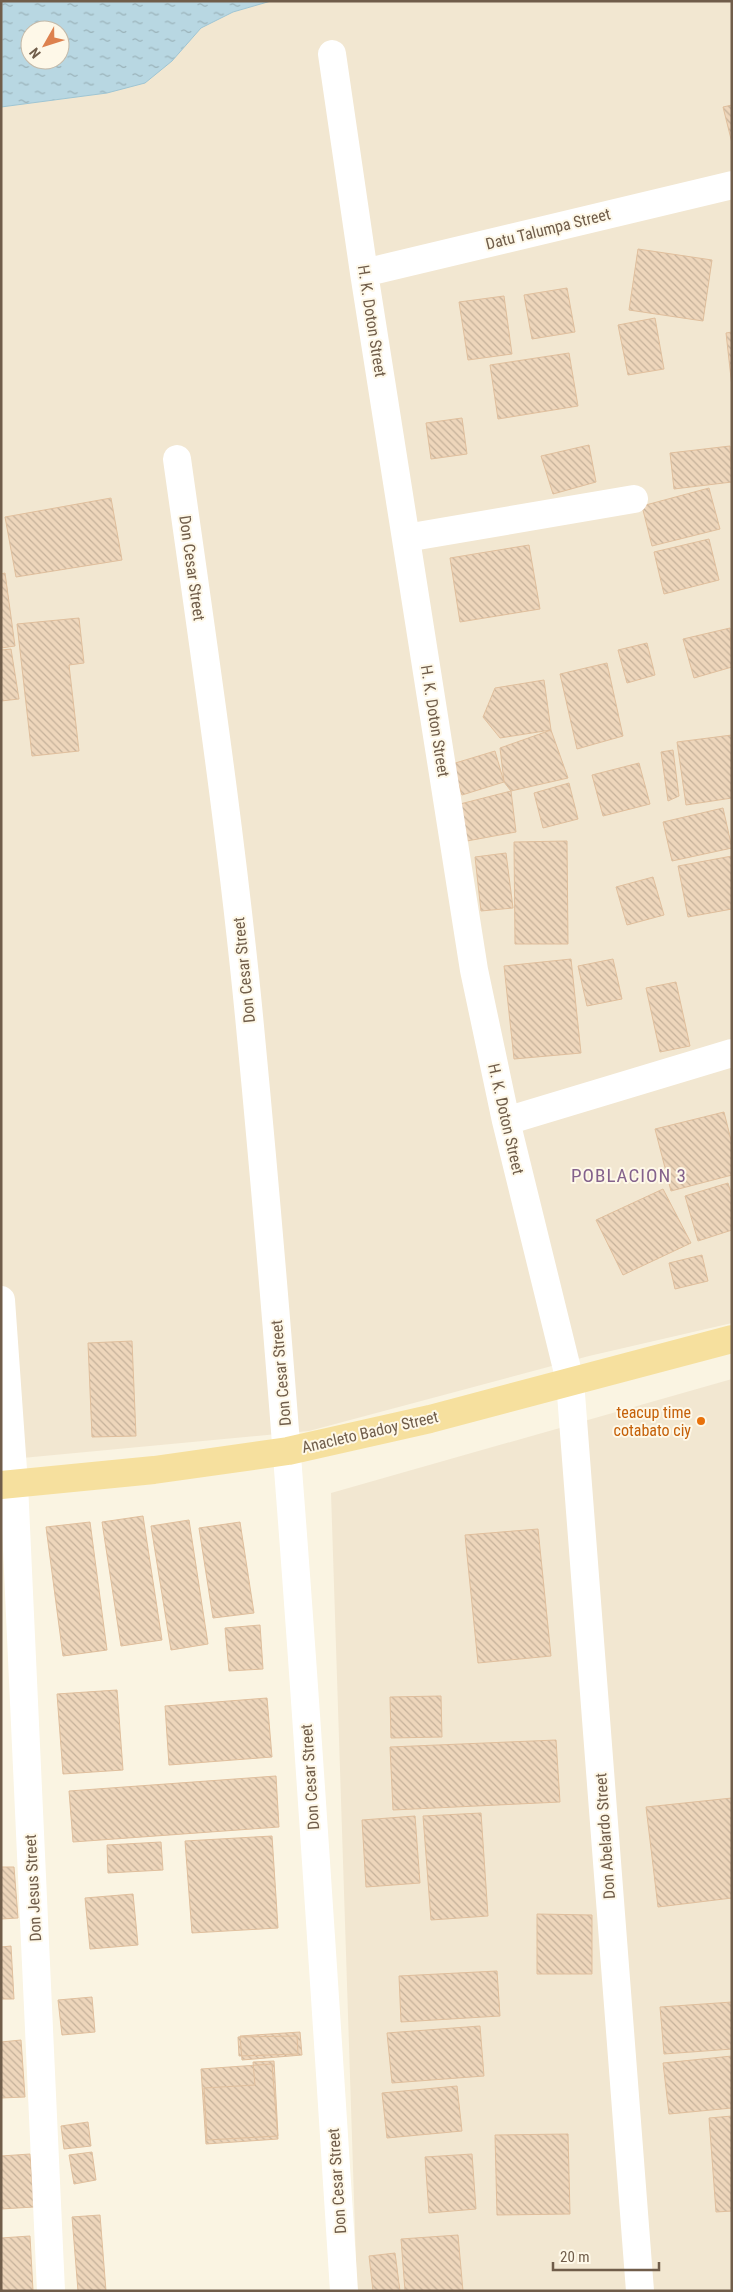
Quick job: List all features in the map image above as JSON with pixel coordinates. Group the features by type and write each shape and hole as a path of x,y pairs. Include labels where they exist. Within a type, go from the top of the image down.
{"main road":[{"name":"Anacleto Badoy Street","path":"8,1485 154,1470 288,1451 430,1419 732,1339"}],"street":[{"name":"H. K. Doton Street","path":"332,54 364,273 474,970 506,1121 570,1381"},
{"name":"Datu Talumpa Street","path":"364,273 732,185"},
{"name":"Don Cesar Street","path":"177,459 234,882 251,1034 288,1451 344,2291"},
{"path":"406,538 634,499"},
{"path":"506,1121 732,1054"},
{"name":"Don Jesus Street","path":"1,1300 8,1485 51,2291"},
{"name":"Don Abelardo Street","path":"570,1381 640,2291"}],"shaded area":[{"path":"271,1 732,1 732,1323 589,1356 309,1431 1,1460 1,107 107,93 172,61 201,28 233,12"},
{"path":"732,1379 732,2291 357,2291 331,1493"}],"water":[{"path":"1,1 271,1 233,12 201,28 172,61 145,83 107,93 1,107"}],"building":[{"path":"732,105 732,143 723,107"},
{"path":"638,249 712,260 703,321 629,310"},
{"path":"567,288 575,332 532,339 524,295"},
{"path":"504,296 512,354 468,360 459,302"},
{"path":"655,318 664,369 628,375 618,325"},
{"path":"732,332 732,387 726,333"},
{"path":"569,353 578,406 498,419 490,365"},
{"path":"462,418 467,454 431,459 426,423"},
{"path":"589,445 596,482 553,494 541,456"},
{"path":"730,446 732,482 674,489 670,453"},
{"path":"709,488 720,529 652,546 642,506"},
{"path":"111,498 122,560 16,577 5,517"},
{"path":"709,539 719,580 664,594 654,552"},
{"path":"529,545 540,609 460,622 450,558"},
{"path":"5,573 15,646 1,648 1,574"},
{"path":"79,618 84,663 69,665 79,751 32,756 17,624"},
{"path":"730,628 732,667 694,678 683,639"},
{"path":"647,643 655,675 627,683 618,650"},
{"path":"11,649 19,699 1,701 1,650"},
{"path":"607,663 623,736 577,749 560,674"},
{"path":"544,680 551,730 500,738 483,717 495,688"},
{"path":"551,730 568,778 511,791 504,782 500,748"},
{"path":"732,735 732,798 686,805 677,742"},
{"path":"673,750 679,796 668,801 661,752"},
{"path":"495,751 504,782 462,795 452,764"},
{"path":"639,763 650,804 603,816 592,775"},
{"path":"569,783 578,819 543,828 534,793"},
{"path":"511,791 516,832 467,841 460,804"},
{"path":"723,808 732,848 672,861 663,822"},
{"path":"567,841 568,944 515,944 514,842"},
{"path":"506,853 513,908 481,911 475,857"},
{"path":"732,856 732,909 688,917 678,866"},
{"path":"653,877 664,915 627,925 616,887"},
{"path":"571,959 581,1053 514,1059 504,966"},
{"path":"613,959 622,999 587,1006 578,966"},
{"path":"676,982 690,1046 660,1052 646,988"},
{"path":"724,1112 732,1144 732,1175 671,1191 655,1129"},
{"path":"728,1183 732,1196 732,1230 698,1241 685,1196"},
{"path":"663,1189 691,1243 623,1275 596,1220"},
{"path":"702,1255 708,1281 675,1289 669,1263"},
{"path":"132,1341 136,1436 92,1437 88,1343"},
{"path":"143,1516 162,1640 121,1646 102,1522"},
{"path":"189,1520 208,1644 171,1650 151,1526"},
{"path":"90,1522 107,1650 63,1656 46,1527"},
{"path":"240,1522 254,1613 213,1618 199,1528"},
{"path":"538,1529 551,1656 478,1663 465,1535"},
{"path":"260,1625 263,1669 229,1671 225,1628"},
{"path":"117,1690 123,1770 63,1774 57,1694"},
{"path":"441,1696 442,1737 391,1738 390,1697"},
{"path":"267,1698 272,1757 169,1765 165,1706"},
{"path":"556,1740 560,1802 393,1810 390,1747"},
{"path":"276,1776 279,1827 73,1842 69,1791"},
{"path":"732,1798 732,1898 658,1907 646,1807"},
{"path":"481,1813 488,1916 431,1920 423,1816"},
{"path":"415,1816 420,1883 366,1887 362,1820"},
{"path":"272,1836 278,1928 192,1933 185,1841"},
{"path":"161,1842 163,1870 108,1873 107,1845"},
{"path":"1,1867 14,1867 18,1918 1,1919"},
{"path":"133,1894 138,1945 90,1949 85,1898"},
{"path":"537,1914 592,1915 592,1974 537,1974"},
{"path":"11,1946 14,1999 1,1999 1,1947"},
{"path":"497,1971 500,2016 401,2022 399,1976"},
{"path":"92,1997 95,2032 62,2035 58,2000"},
{"path":"732,2002 732,2049 664,2054 660,2007"},
{"path":"480,2026 484,2076 392,2083 387,2033"},
{"path":"300,2032 302,2055 242,2060 240,2036"},
{"path":"297,2036 298,2054 239,2056 238,2037"},
{"path":"21,2040 25,2097 1,2098 1,2042"},
{"path":"732,2056 732,2108 669,2114 663,2063"},
{"path":"274,2061 278,2136 207,2140 204,2088 255,2085 253,2062"},
{"path":"272,2064 278,2139 206,2144 201,2069"},
{"path":"457,2086 462,2131 387,2138 382,2093"},
{"path":"732,2116 732,2211 716,2212 709,2118"},
{"path":"88,2122 91,2146 64,2149 61,2126"},
{"path":"568,2134 570,2214 497,2215 495,2135"},
{"path":"92,2152 96,2180 74,2184 69,2155"},
{"path":"30,2154 34,2207 1,2209 1,2156"},
{"path":"472,2154 476,2209 429,2213 425,2157"},
{"path":"100,2215 106,2291 78,2291 72,2217"},
{"path":"458,2235 463,2291 405,2291 401,2239"},
{"path":"30,2236 33,2291 1,2291 1,2238"},
{"path":"395,2253 400,2291 373,2291 369,2256"}],"place":[{"name":"teacup time cotabato ciy","path":"701,1421"}],"district":[{"name":"POBLACION 3","path":"629,1175"}]}
